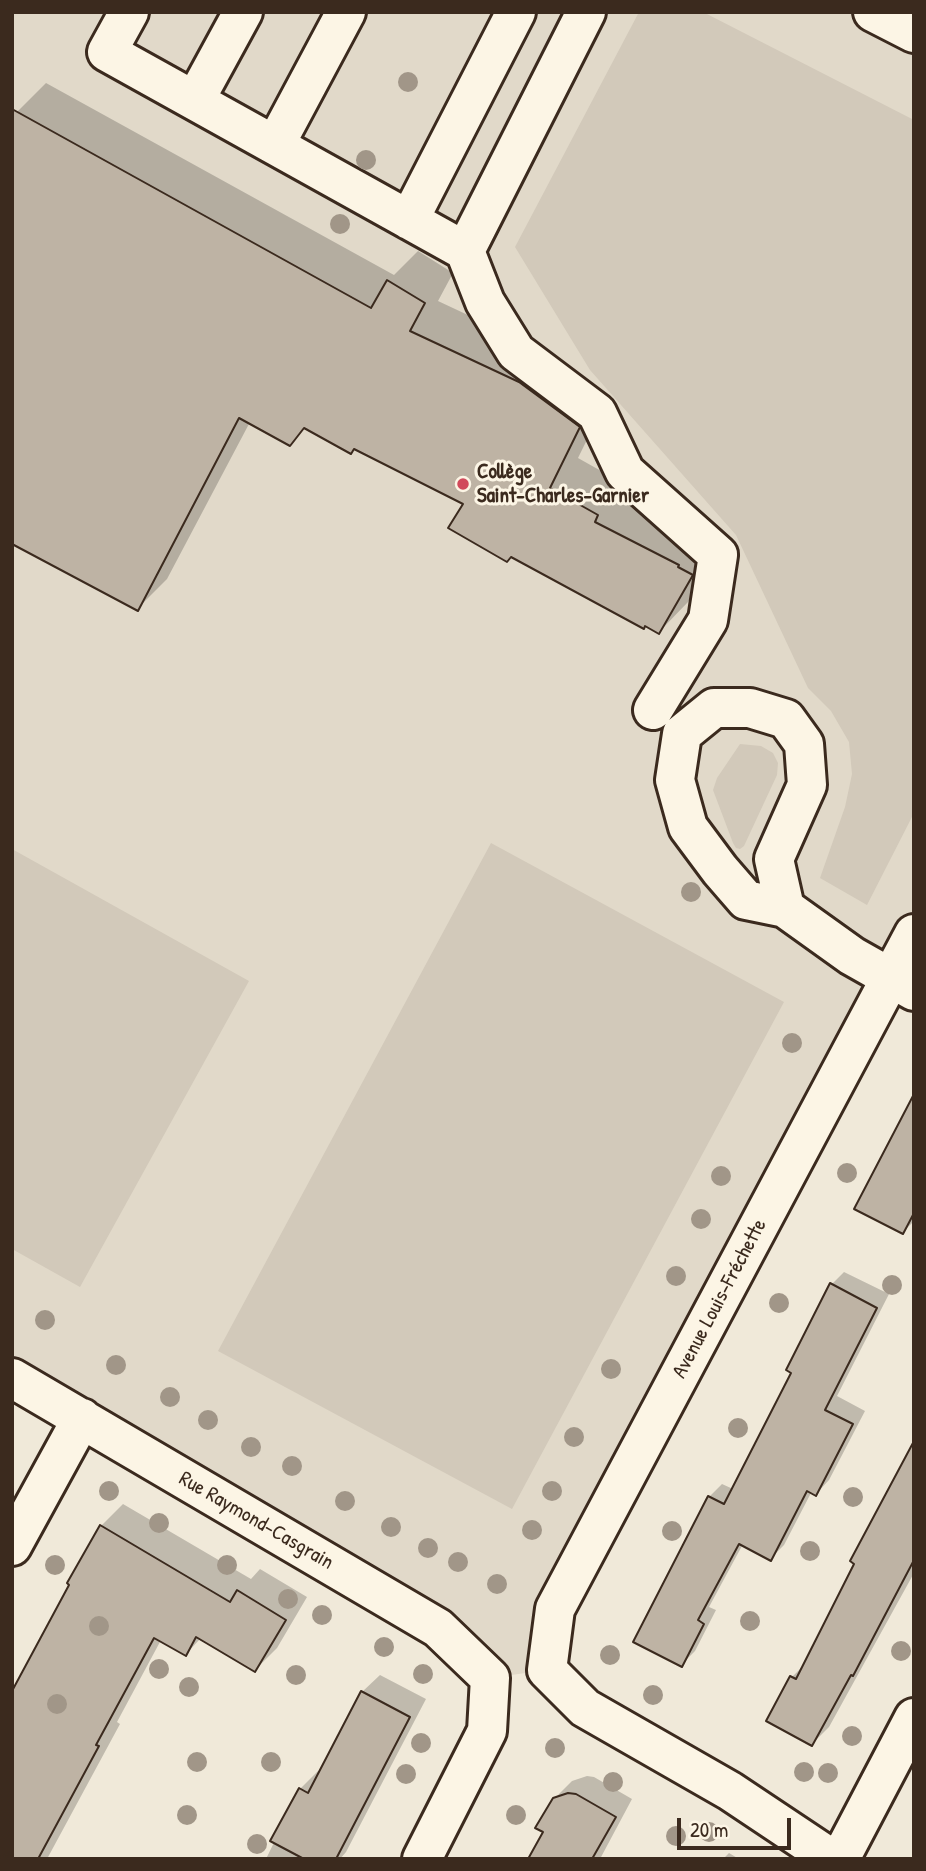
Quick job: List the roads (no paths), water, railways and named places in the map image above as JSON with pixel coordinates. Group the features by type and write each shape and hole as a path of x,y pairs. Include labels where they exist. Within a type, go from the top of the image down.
{"street":[{"path":"129,12 107,52 465,251 485,302 516,352 597,412 625,472 718,555 708,620 653,710"},
{"path":"195,100 243,12"},
{"path":"275,145 346,12"},
{"path":"409,220 516,12"},
{"path":"465,251 586,12"},
{"path":"873,12 914,33"},
{"path":"785,908 774,859 807,785 804,744 786,719 750,708 713,708 682,734 675,780 688,827 746,901 785,908 852,956 903,985"},
{"name":"Avenue Louis-Fréchette","path":"832,1859 730,1791 585,1708 547,1670 555,1609 903,985 914,934"},
{"name":"Rue Raymond-Casgrain","path":"12,1378 438,1628 490,1678 487,1731 422,1859"},
{"path":"12,1546 82,1418"},
{"path":"840,1859 914,1718"}],"place":[{"name":"Collège Saint-Charles-Garnier","path":"463,484"}]}
